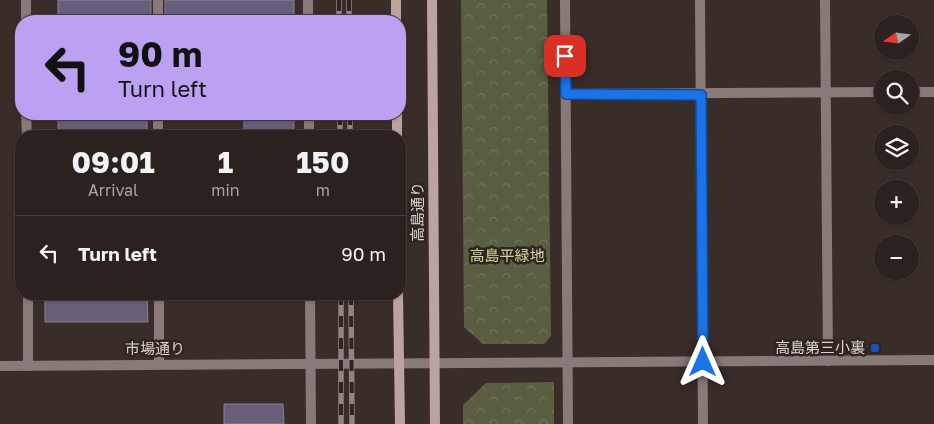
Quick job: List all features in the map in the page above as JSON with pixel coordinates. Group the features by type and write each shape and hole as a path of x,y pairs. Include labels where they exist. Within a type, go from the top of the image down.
{"main road":[{"path":"396,0 396,15"},
{"name":"高島通り","path":"432,0 435,424"},
{"path":"398,300 400,424"}],"street":[{"path":"26,0 26,15"},
{"path":"158,0 158,15"},
{"path":"308,0 308,15"},
{"path":"565,0 568,424"},
{"path":"700,0 704,424"},
{"path":"825,0 828,361"},
{"path":"566,94 701,95 874,92"},
{"path":"919,92 934,92"},
{"path":"28,300 28,366"},
{"path":"159,300 159,364"},
{"path":"310,300 311,424"},
{"name":"市場通り","path":"0,366 934,360"}],"green space":[{"name":"高島平緑地","path":"461,0 547,0 551,336 544,344 483,344 464,327"},
{"path":"554,382 554,424 463,424 463,405 486,383"}],"building":[{"path":"58,0 151,0 151,15 58,15"},
{"path":"165,0 294,0 294,15 165,15"},
{"path":"58,120 147,120 147,130 58,130"},
{"path":"244,120 294,120 294,130 244,130"},
{"path":"45,300 147,300 148,322 45,322"},
{"path":"224,404 283,404 284,424 224,424"}],"railway":[{"path":"339,0 339,15"},
{"path":"349,0 349,15"},
{"path":"340,120 340,130"},
{"path":"350,120 350,130"},
{"path":"341,300 341,424"},
{"path":"351,300 352,424"}],"place":[{"name":"高島第三小裏","path":"875,348"}],"route":[{"path":"565,56 566,94 701,95 703,362"}]}
